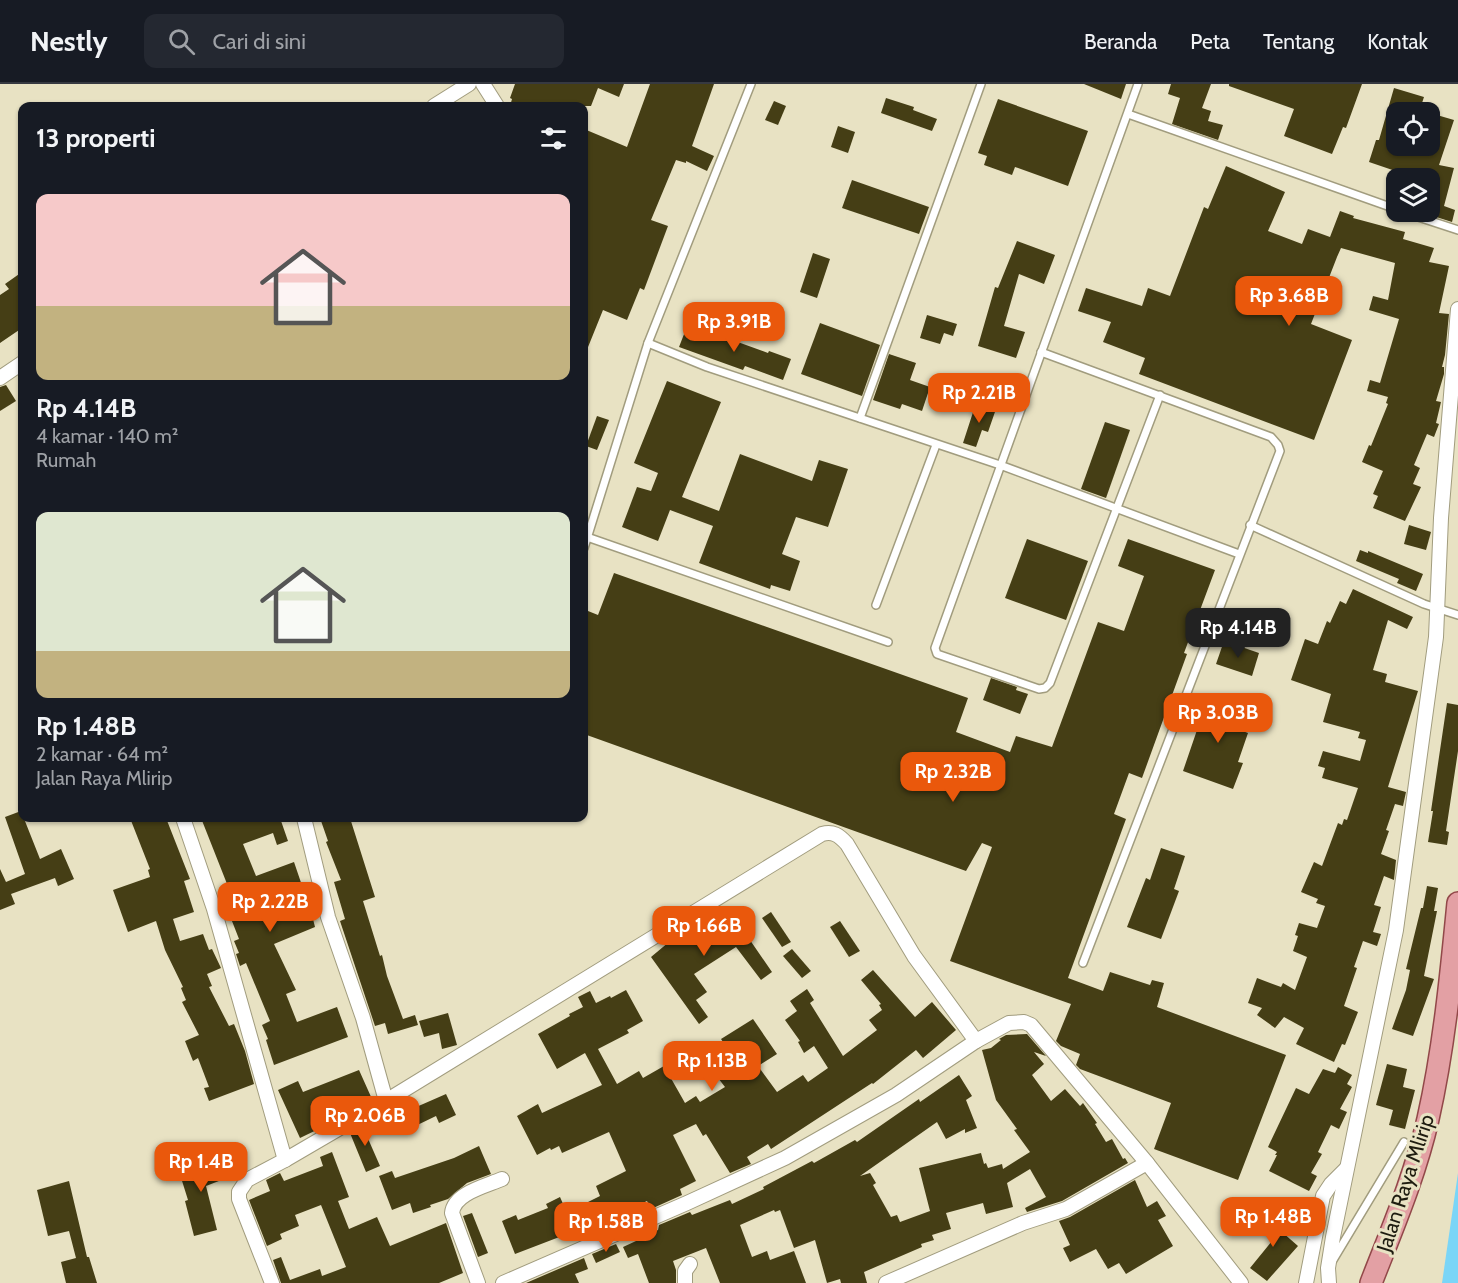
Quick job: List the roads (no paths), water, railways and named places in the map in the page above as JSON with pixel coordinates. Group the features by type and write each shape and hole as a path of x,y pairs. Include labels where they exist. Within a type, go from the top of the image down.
{"main road":[{"name":"Jalan Raya Mlirip","path":"1371,1283 1413,1174 1428,1120 1450,982 1458,903"}],"street":[{"path":"440,102 469,84"},
{"path":"483,84 494,102"},
{"path":"1329,1283 1328,1268 1346,1169 1396,930 1438,609 1441,518 1458,309"},
{"path":"0,378 18,366"},
{"path":"184,822 214,909 285,1160"},
{"path":"305,822 328,917 363,1018 386,1101"},
{"path":"272,1283 239,1199 239,1192 247,1180 386,1101 812,840 829,832 836,834 847,844 914,956 976,1041"},
{"path":"504,1283 785,1158 896,1095 976,1041 1008,1023 1024,1022 1031,1025 1147,1163 1241,1283"},
{"path":"886,1283 1023,1223 1066,1209 1147,1163"},
{"path":"1306,1283 1323,1196 1346,1169"},
{"path":"478,1283 452,1213 453,1207 461,1197 502,1179"},
{"path":"685,1283 684,1271 690,1264"}],"lane":[{"path":"588,534 648,343 751,84"},
{"path":"860,418 981,84"},
{"path":"1138,84 935,648 938,654 1039,689 1045,688 1050,683 1160,395"},
{"path":"1128,114 1386,205"},
{"path":"1434,222 1458,230"},
{"path":"648,343 707,367 1000,465 1239,554"},
{"path":"1041,352 1160,395 1275,441 1280,451 1083,963"},
{"path":"876,605 936,445"},
{"path":"1250,525 1438,609 1458,615"},
{"path":"588,537 888,642"},
{"path":"1328,1268 1404,1142"}],"water":[{"path":"1458,1173 1458,1283 1442,1283"}]}
